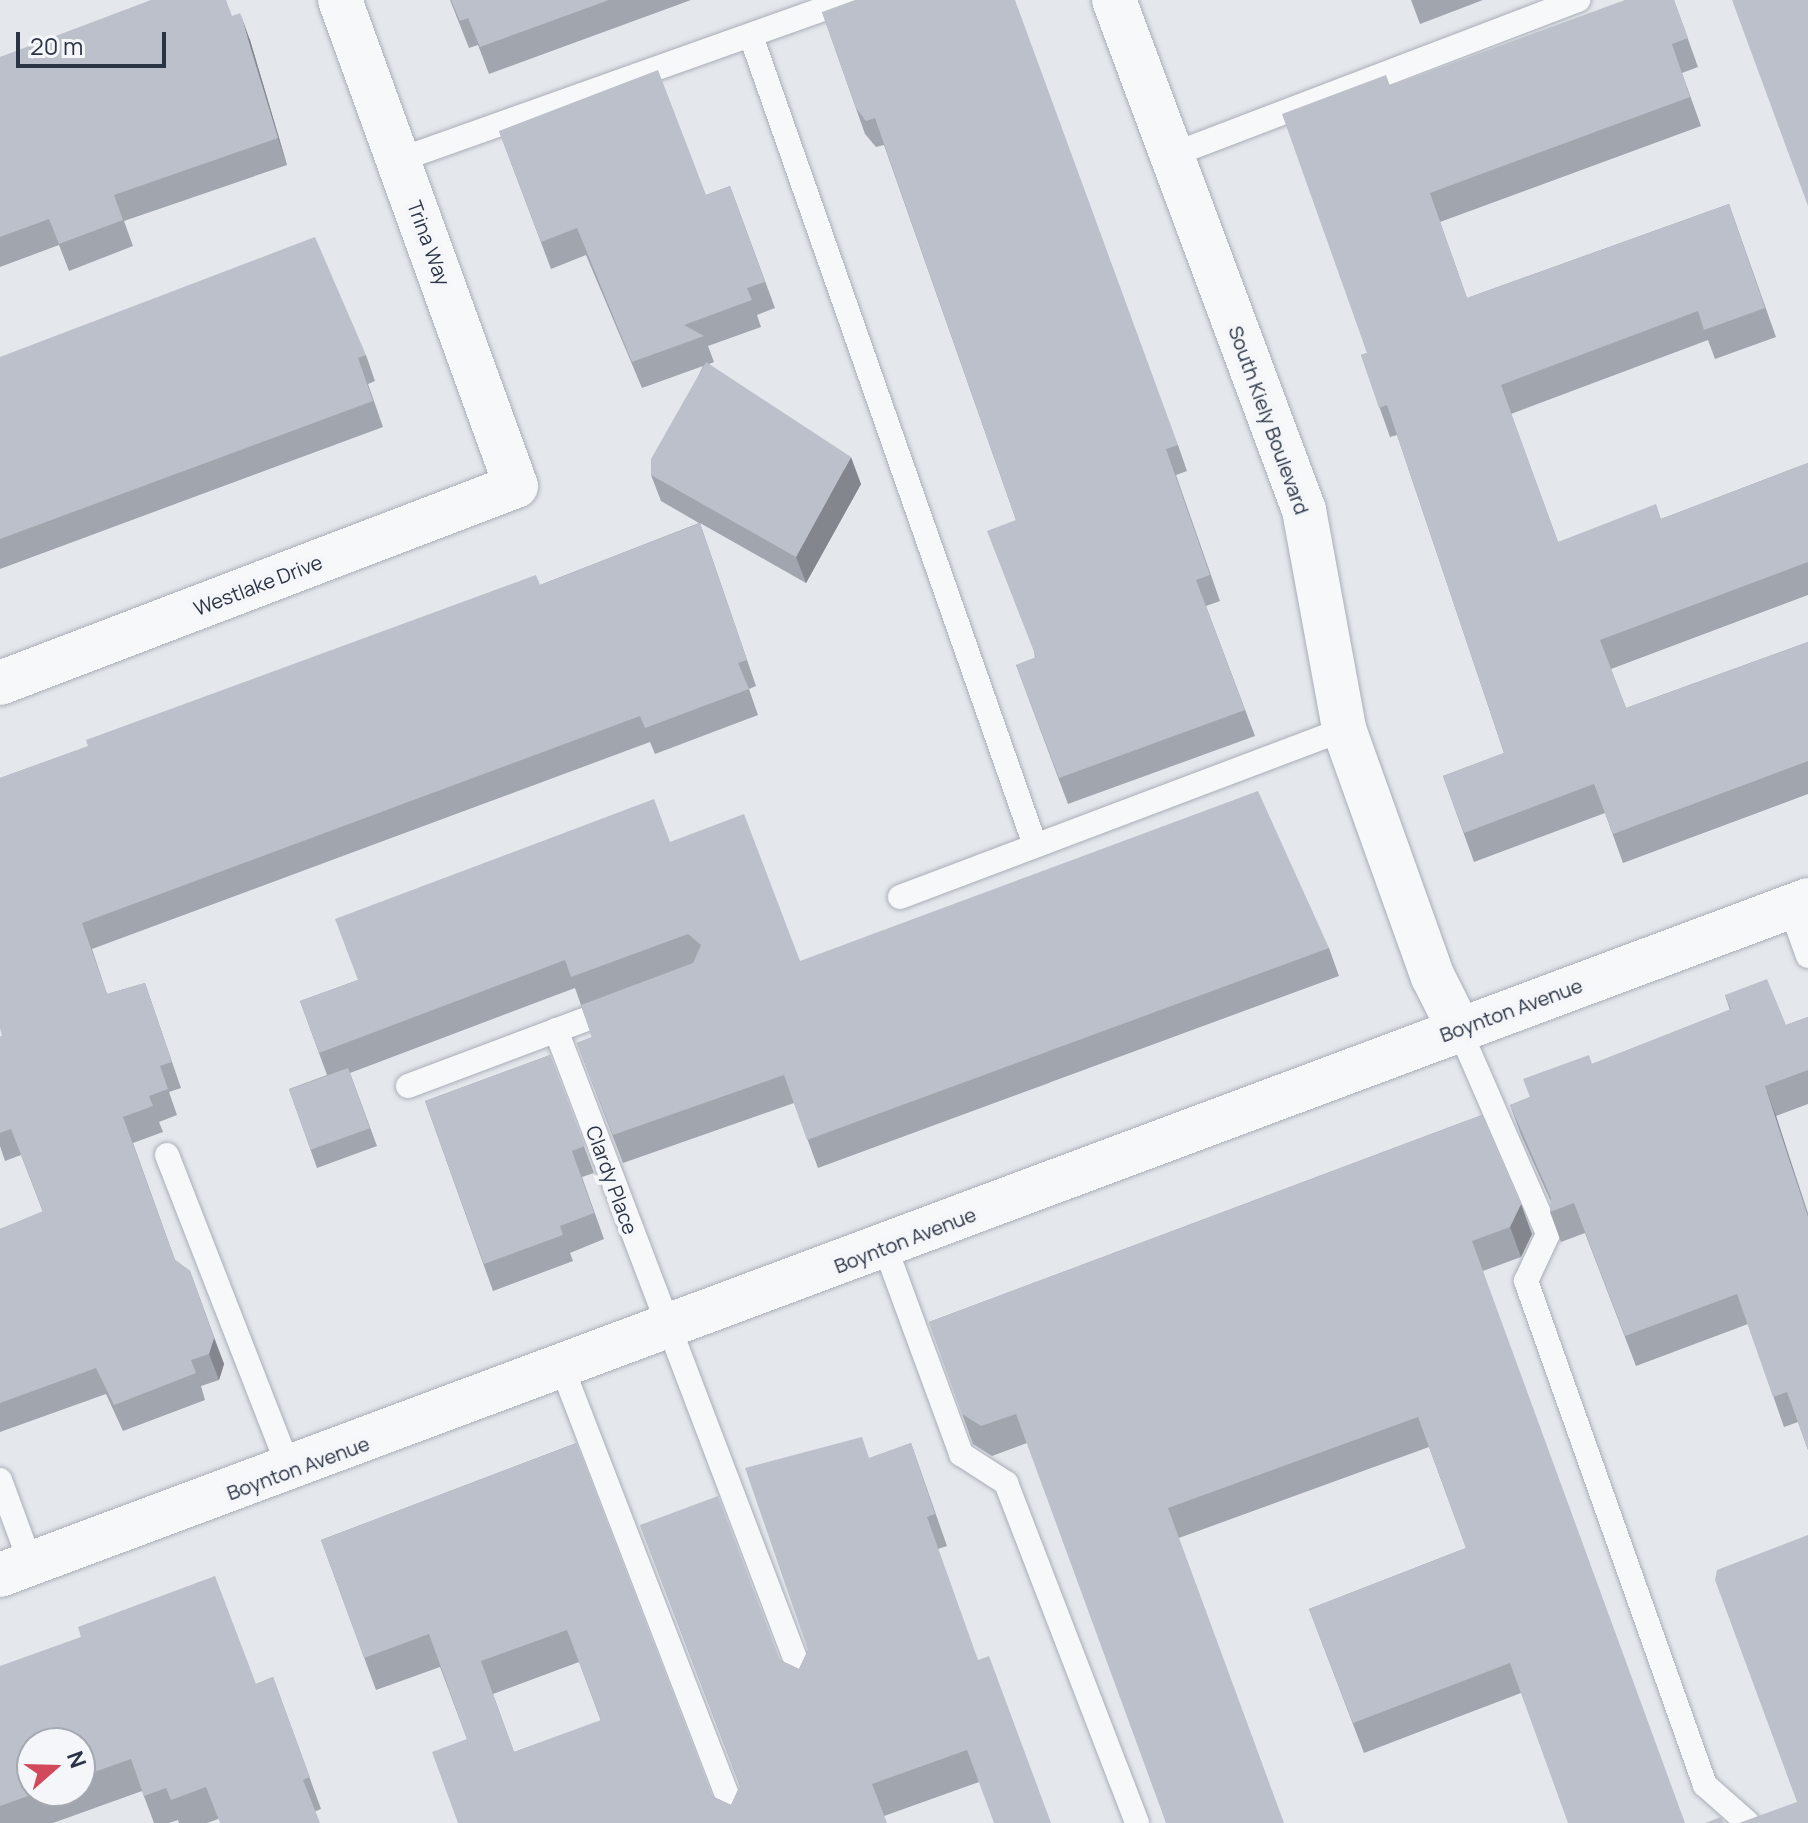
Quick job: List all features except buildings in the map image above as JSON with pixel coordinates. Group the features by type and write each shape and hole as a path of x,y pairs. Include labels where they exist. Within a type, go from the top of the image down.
{"street":[{"name":"Trina Way","path":"340,0 516,486"},
{"name":"South Kiely Boulevard","path":"1114,0 1304,510 1344,729 1433,977 1459,1029"},
{"name":"Westlake Drive","path":"0,683 516,486"},
{"name":"Boynton Avenue","path":"15,1568 563,1370 1799,903"}],"lane":[{"path":"399,160 849,0"},
{"path":"1172,155 1578,0"},
{"path":"751,36 1035,845"},
{"path":"900,897 1344,729"},
{"path":"1799,903 1808,956"},
{"path":"408,1086 640,998"},
{"path":"1459,1029 1548,1234 1526,1281 1699,1770 1705,1785 1748,1823"},
{"name":"Clardy Place","path":"556,1030 667,1330 806,1687"},
{"path":"167,1155 290,1471"},
{"path":"885,1247 961,1454 1006,1483 1137,1823"},
{"path":"563,1370 738,1823"},
{"path":"0,1480 15,1568"}]}
